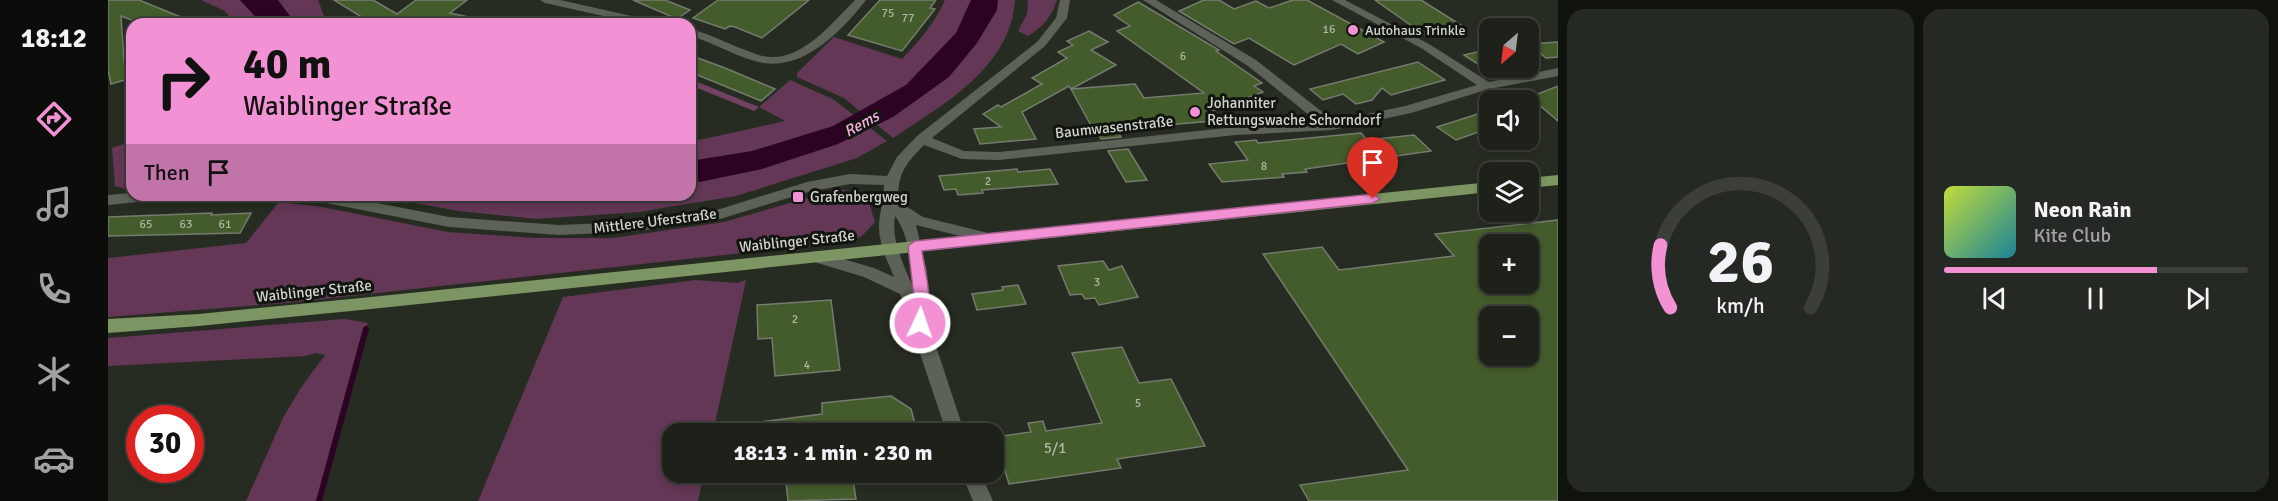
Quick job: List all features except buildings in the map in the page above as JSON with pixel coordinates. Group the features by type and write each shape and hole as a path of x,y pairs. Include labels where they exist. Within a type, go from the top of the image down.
{"main road":[{"path":"1539,182 1558,180"},
{"name":"Waiblinger Straße","path":"108,326 199,320 1479,188"}],"street":[{"path":"545,0 627,18"},
{"path":"696,34 719,41 759,59 777,62 789,60 807,50 859,0"},
{"path":"952,423 920,323 890,249 886,227 891,202 891,181 902,160 922,139 1041,44 1061,18 1065,0"},
{"path":"1148,0 1252,63 1332,126"},
{"path":"1337,0 1425,46 1487,86"},
{"name":"Baumwasenstraße","path":"922,139 962,155 999,156 1236,131 1332,126 1407,110 1487,86 1558,72"},
{"name":"Mittlere Uferstraße","path":"342,201 449,222 559,230 631,227 720,214 807,187 850,179 891,181"},
{"path":"108,200 126,198"},
{"path":"891,202 906,215 949,229 992,238"},
{"path":"891,202 907,222 915,246 922,297 920,323"},
{"path":"816,257 869,272 906,290"},
{"path":"975,483 982,501"}],"shaded area":[{"path":"201,0 318,0 325,18 230,18 225,11"},
{"path":"945,0 1015,0 1011,24 988,64 971,82 953,98 893,138 844,98 797,77 797,73 834,37 902,59 931,24"},
{"path":"1028,0 1057,0 1046,21 1028,36 1018,31 1027,14"},
{"path":"790,80 833,99 887,141 857,158 736,196 639,212 536,219 459,211 404,201 696,201 696,141 785,121 759,107"},
{"path":"696,81 759,107 754,111 696,87"},
{"path":"126,143 126,189 115,186 112,148"},
{"path":"844,190 866,193 875,222 861,237 824,244 286,303 108,317 108,258 246,243 279,202 322,207 448,232 537,238 613,238 724,222 828,192"},
{"path":"696,280 737,283 746,280 715,423 662,423 662,483 702,483 698,501 478,501 563,297"},
{"path":"345,319 368,323 358,347 319,501 246,501 283,418 300,389 325,355 315,353 306,356 108,366 108,338"}],"water":[{"path":"240,0 278,0 292,18 256,18"},
{"name":"Rems","path":"971,0 998,0 997,10 977,43 949,77 893,117 838,144 762,169 696,183 696,160 752,151 833,126 906,85 956,33"}],"waterway":[{"path":"319,501 366,329"}],"place":[{"name":"Autohaus Trinkle","path":"1353,30"},
{"name":"Johanniter Rettungswache Schorndorf","path":"1195,112"},
{"name":"Grafenbergweg","path":"798,197"}],"route":[{"path":"920,323 922,297 915,246 1373,199"}]}
